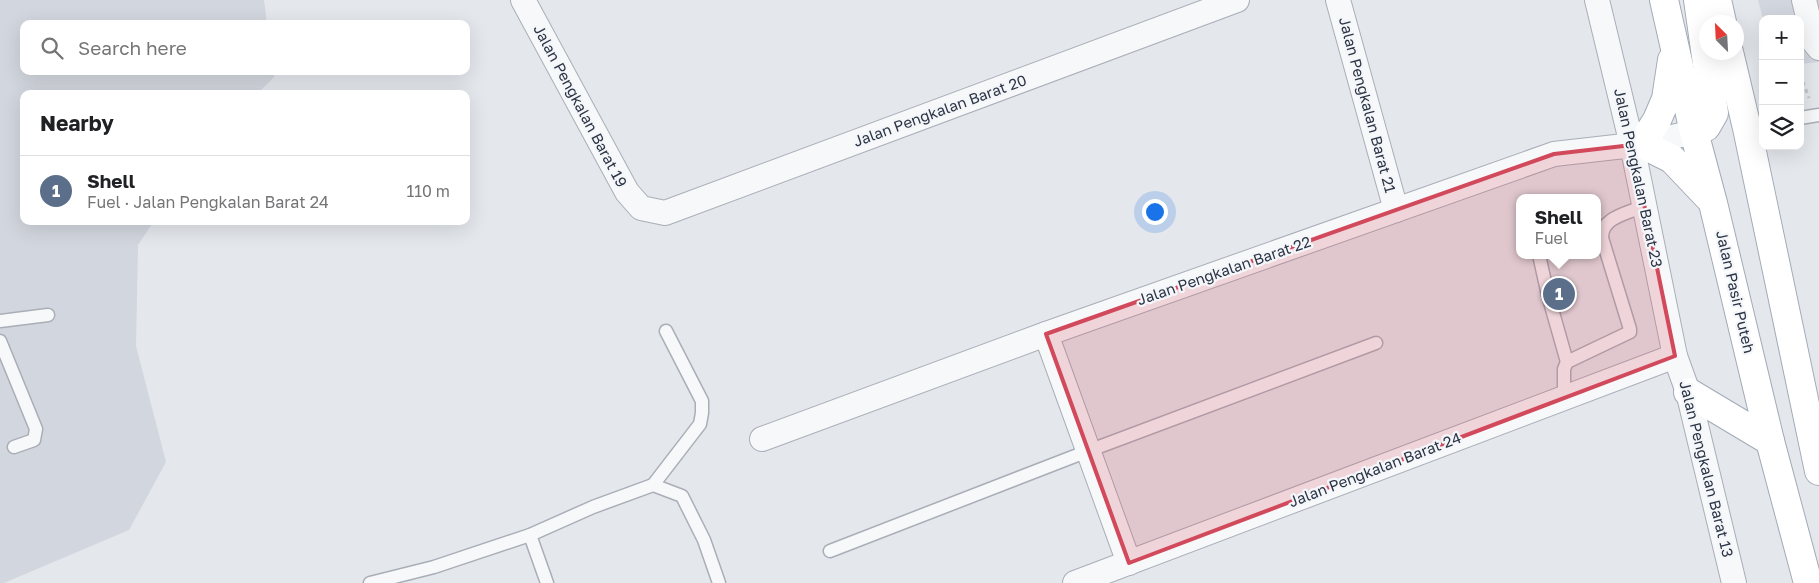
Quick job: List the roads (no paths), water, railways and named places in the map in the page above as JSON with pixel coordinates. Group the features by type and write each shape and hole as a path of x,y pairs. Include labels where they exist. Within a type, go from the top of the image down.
{"main road":[{"name":"Jalan Pasir Puteh","path":"1664,0 1694,132 1713,202 1770,441 1808,583"},
{"path":"1694,132 1706,127 1714,113 1698,0"},
{"path":"1717,0 1720,15"},
{"path":"1675,49 1666,99 1657,120 1637,144 1672,159 1713,202"},
{"path":"1732,60 1755,127 1819,471"},
{"path":"1688,392 1770,441"}],"street":[{"name":"Jalan Pengkalan Barat 19","path":"523,0 627,192 641,208"},
{"name":"Jalan Pengkalan Barat 20","path":"641,208 665,213 1238,0"},
{"name":"Jalan Pengkalan Barat 21","path":"1338,0 1396,210"},
{"name":"Jalan Pengkalan Barat 23","path":"1597,0 1637,144 1644,206 1675,356"},
{"path":"1804,0 1818,47"},
{"name":"Jalan Pengkalan Barat 22","path":"762,440 1046,334 1554,154 1637,144 1694,132"},
{"path":"1046,334 1128,563"},
{"name":"Jalan Pengkalan Barat 13","path":"1675,356 1688,392 1734,583"},
{"name":"Jalan Pengkalan Barat 24","path":"1075,583 1675,356"}],"lane":[{"path":"1804,117 1818,115"},
{"path":"1567,362 1630,332 1602,238 1603,220 1644,206"},
{"path":"1540,259 1567,362 1564,369 1564,398"},
{"path":"0,321 48,315"},
{"path":"379,582 434,567 530,535 593,507 653,484 700,424 702,412 702,401 666,331"},
{"path":"0,341 36,429 34,440 14,447"},
{"path":"830,551 1088,451 1376,344"},
{"path":"653,484 682,496 704,540 719,583"},
{"path":"530,535 548,583"}],"place":[{"name":"Shell","path":"1559,294"}]}
